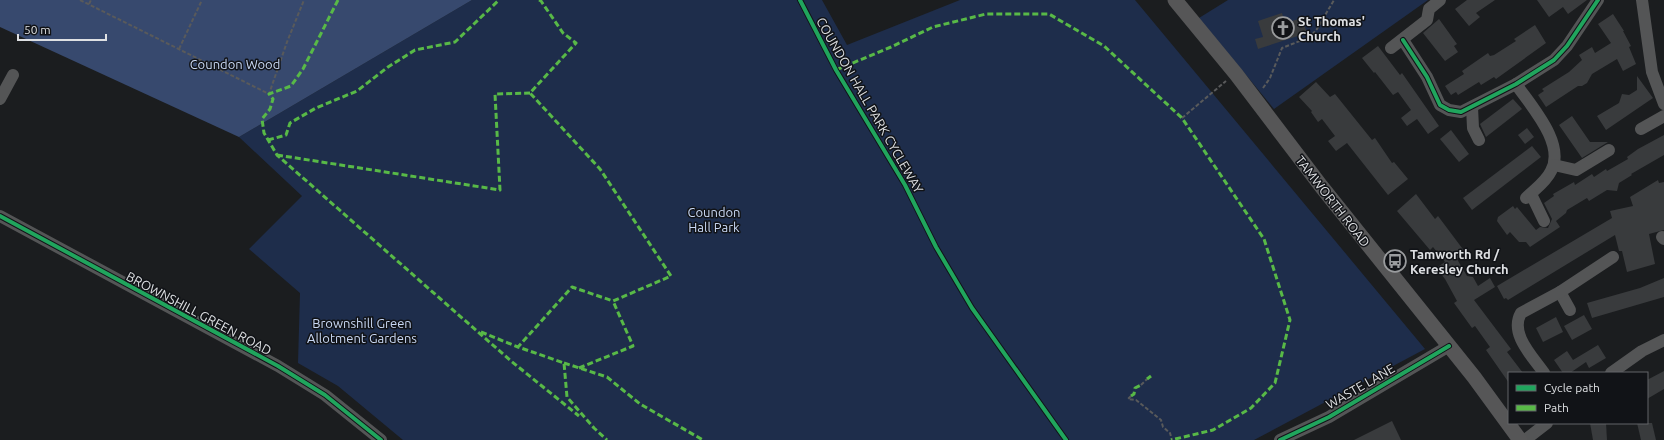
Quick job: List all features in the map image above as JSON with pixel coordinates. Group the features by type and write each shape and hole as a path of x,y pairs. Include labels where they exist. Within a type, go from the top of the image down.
{"main road":[{"name":"TAMWORTH ROAD","path":"1175,0 1236,74 1321,186 1449,346 1508,423"},
{"name":"TAMWORTH ROAD","path":"1509,424 1520,440"}],"street":[{"path":"1391,48 1427,20 1429,8 1440,0"},
{"path":"1403,40 1427,77 1440,105 1455,112 1461,112 1516,84 1544,67 1562,52 1598,0"},
{"path":"1642,0 1652,72 1664,104"},
{"path":"0,99 13,75"},
{"path":"1516,84 1552,139 1555,151 1554,165 1547,178 1528,196 1544,221"},
{"path":"1472,107 1473,128 1479,140"},
{"path":"1641,128 1664,116"},
{"path":"1554,165 1576,170 1608,150"},
{"name":"BROWNSHILL GREEN ROAD","path":"0,216 278,366 325,395 381,440"},
{"path":"1543,372 1521,339 1518,332 1517,322 1524,310 1560,292 1613,258"},
{"path":"1560,292 1570,310"},
{"path":"1612,372 1642,352 1664,340"},
{"name":"WASTE LANE","path":"1280,440 1329,417 1449,346"},
{"path":"1525,440 1546,424"}],"path":[{"path":"80,0 269,94 287,42 304,0"},
{"path":"89,4 91,0"},
{"path":"179,49 202,0"},
{"path":"1258,85 1262,90 1270,78 1282,48 1310,37 1317,29 1334,0"},
{"path":"1182,118 1236,74"},
{"path":"1141,384 1147,379"},
{"path":"1131,396 1128,399 1136,400 1161,420 1163,427 1170,433 1172,440"}],"green space":[{"name":"Coundon Wood","path":"0,0 472,0 239,137 0,27"},
{"name":"Coundon Hall Park","path":"472,0 822,0 847,45 960,0 1135,0 1425,349 1254,440 403,440 338,386 298,363 300,293 249,249 302,196 239,137"},
{"path":"1228,0 1428,0 1274,109 1199,18"}],"building":[{"path":"1467,0 1495,0 1476,13 1480,17 1469,26 1455,9"},
{"path":"1537,0 1587,0 1568,14 1563,7 1549,17"},
{"name":"St Thomas' Church","path":"1282,13 1285,23 1302,18 1307,33 1258,49 1255,39 1263,37 1258,21"},
{"path":"1613,14 1624,31 1631,46 1629,47 1636,64 1623,71 1617,59 1592,74 1587,83 1582,86 1578,86 1546,107 1538,95 1544,91 1542,89 1569,72 1582,60 1579,55 1592,47 1595,53 1611,43 1598,24"},
{"path":"1439,19 1457,44 1454,46 1458,52 1445,61 1423,33"},
{"path":"1535,25 1546,43 1496,79 1494,77 1481,85 1479,82 1458,95 1456,92 1451,95 1445,86 1464,74 1462,71 1488,53 1490,56 1494,55 1516,41 1514,39"},
{"path":"1378,46 1400,75 1402,73 1439,126 1428,134 1417,119 1407,126 1401,118 1411,110 1398,92 1393,95 1362,58"},
{"path":"1637,76 1653,98 1606,130 1597,116 1619,103 1622,94 1629,95 1637,90"},
{"path":"1316,82 1330,97 1335,94 1372,140 1375,138 1392,163 1394,162 1408,179 1388,195 1347,143 1336,151 1328,141 1335,136 1322,119 1318,122 1311,112 1312,111 1299,97"},
{"path":"1513,99 1522,109 1486,137 1480,124"},
{"path":"1572,116 1590,142 1608,142 1582,158 1559,125"},
{"path":"1527,128 1534,137 1525,144 1518,135"},
{"path":"1451,130 1469,154 1459,162 1440,139"},
{"path":"1664,135 1664,155 1631,174 1632,175 1619,183 1617,191 1607,190 1589,201 1587,198 1567,210 1566,213 1556,221 1560,227 1530,247 1526,242 1519,242 1510,232 1507,235 1497,221 1498,217 1513,206 1515,209 1517,207 1536,230 1540,227 1548,228 1552,219 1544,203 1554,196 1553,194 1574,182 1575,185 1592,174 1594,177 1606,169 1607,171 1628,159 1627,157 1638,149"},
{"path":"1532,146 1541,157 1472,210 1463,198"},
{"path":"1658,180 1659,183 1664,182 1664,230 1649,234 1655,264 1627,272 1622,251 1619,251 1615,235 1508,300 1506,298 1504,299 1497,286 1612,218 1610,211 1633,206 1630,197"},
{"path":"1416,194 1435,219 1438,216 1465,252 1457,259 1467,276 1473,277 1478,286 1490,278 1495,287 1474,300 1511,349 1507,352 1522,372 1508,372 1508,382 1486,350 1490,347 1475,326 1472,328 1454,303 1457,301 1445,279 1436,268 1445,262 1433,247 1430,250 1397,211"},
{"path":"1664,278 1664,297 1592,318 1587,303 1640,288"},
{"path":"1584,315 1592,329 1572,340 1564,326"},
{"path":"1556,317 1563,332 1543,342 1536,328"},
{"path":"1598,345 1606,358 1589,368 1586,362 1571,372 1562,372 1554,360 1567,351 1573,360"},
{"path":"1664,371 1664,389 1648,398 1648,379"},
{"path":"1392,421 1401,440 1354,440"},
{"path":"1652,423 1656,440 1641,440 1637,424"},
{"path":"1590,424 1606,424 1607,440 1593,440"}],"marked path":[{"path":"338,0 303,69 291,86 269,94 273,99 270,109 262,119 264,133 277,155 511,361 579,416"},
{"path":"268,140 286,135 290,123 316,108 357,91 388,67 415,50 455,42 499,0"},
{"path":"539,0 563,33 576,43 530,93 600,169 671,276 613,301 572,287 518,347 564,363 567,397 594,428 607,440"},
{"path":"836,70 891,47 933,27 986,14 1049,14 1104,46 1182,118 1264,239 1290,320 1275,383 1251,408 1213,430 1171,440"},
{"path":"277,155 500,190 495,94 530,93"},
{"path":"579,368 633,346 613,301"},
{"path":"481,332 518,347"},
{"path":"564,363 607,377 640,404 703,440"},
{"path":"1147,379 1151,376"},
{"path":"1131,396 1134,394 1135,388 1141,385"}],"cycle path":[{"name":"COUNDON HALL PARK CYCLEWAY","path":"800,0 836,70 905,185 936,247 972,308 1066,440"},
{"path":"1403,40 1427,77 1440,105 1449,110 1461,112 1516,84 1554,60 1567,46 1598,0"},
{"path":"0,216 278,366 325,395 381,440"},
{"path":"1280,440 1329,417 1449,346"}],"place":[{"name":"St Thomas' Church","path":"1283,28"},
{"name":"Tamworth Rd / Keresley Church","path":"1395,261"}],"park label":[{"name":"Brownshill Green Allotment Gardens","path":"362,330"}]}
